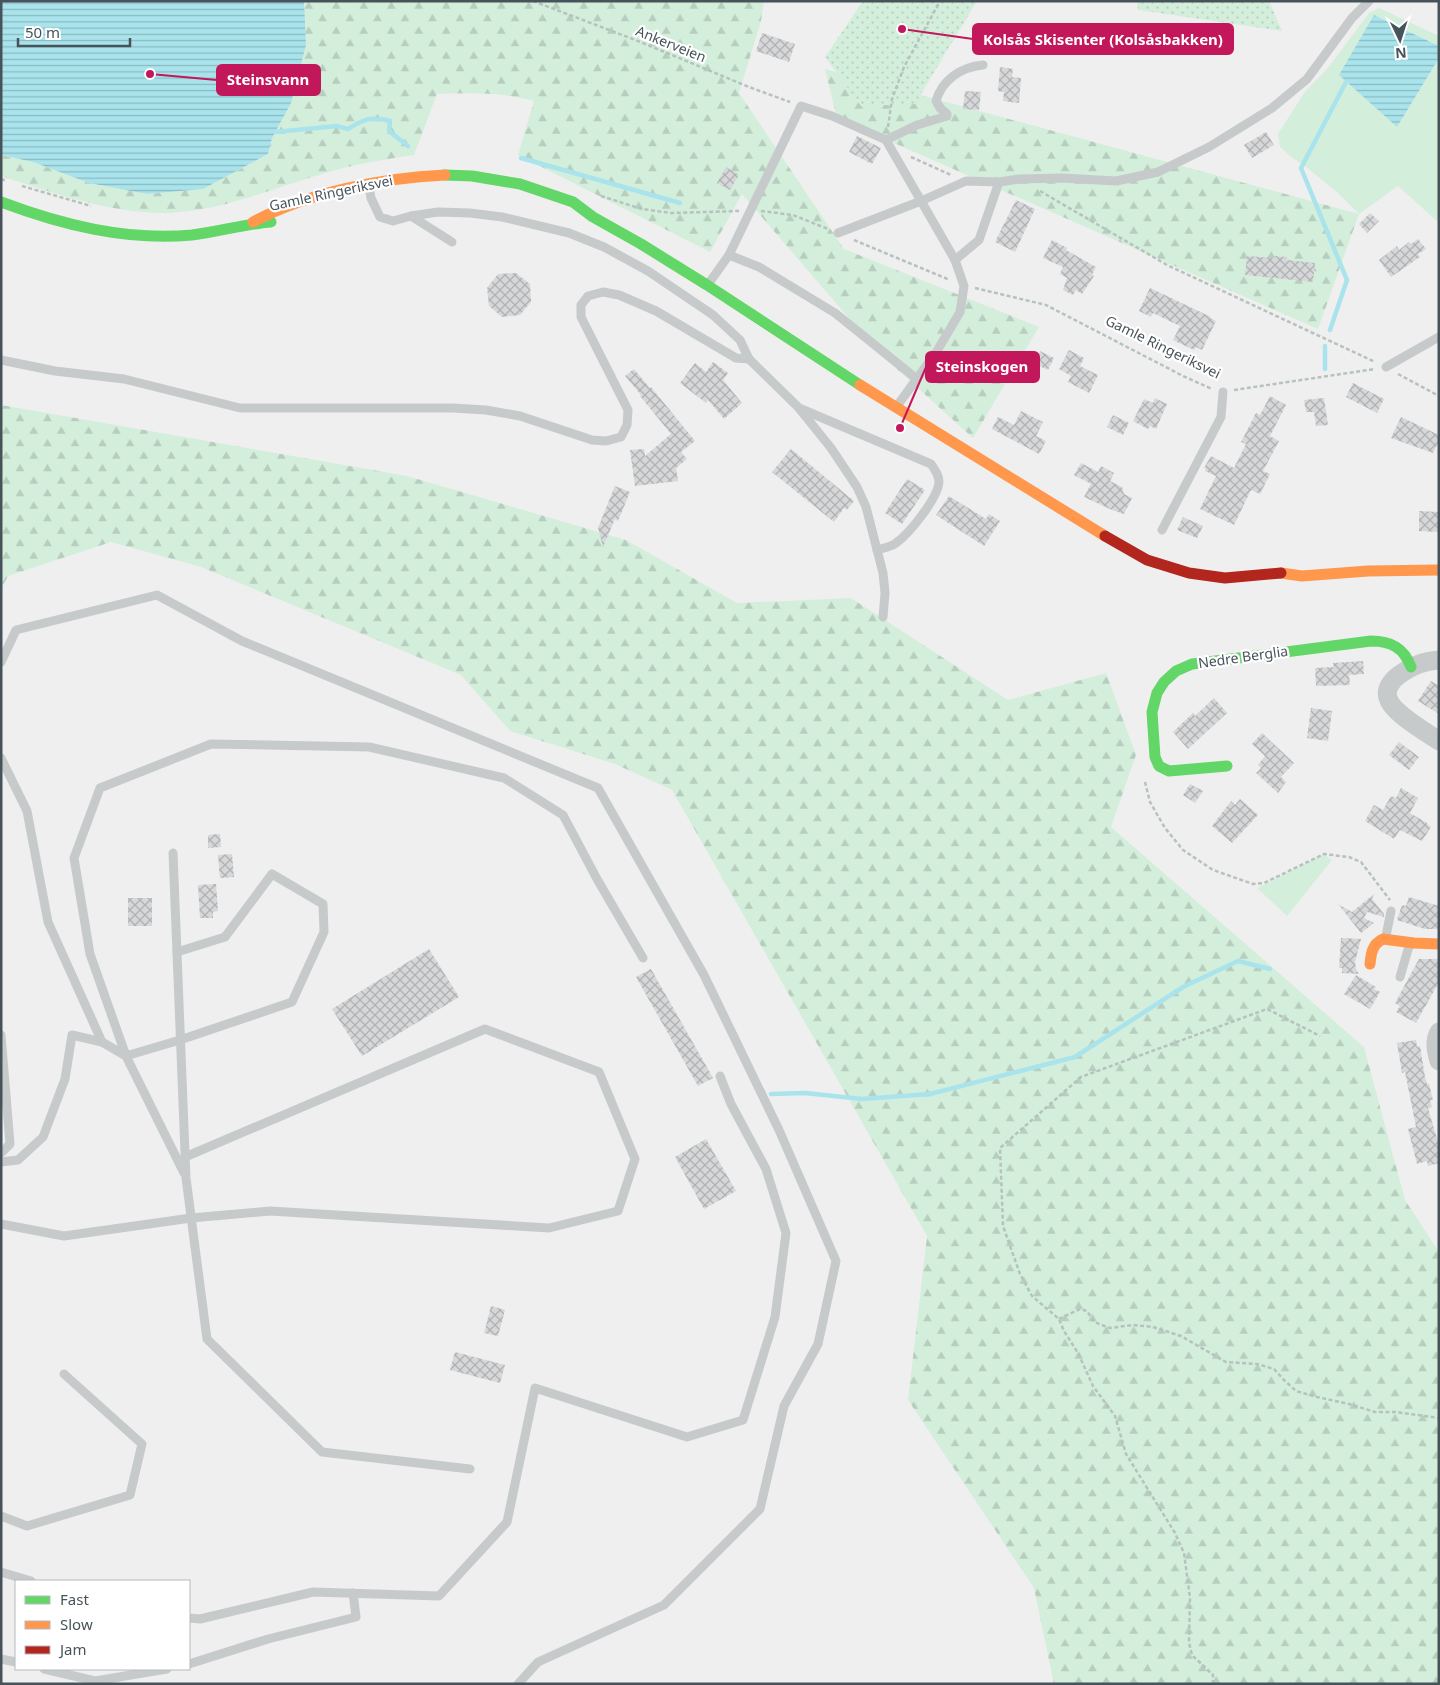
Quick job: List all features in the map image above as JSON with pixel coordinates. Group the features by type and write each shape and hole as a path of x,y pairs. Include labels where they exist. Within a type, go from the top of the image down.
{"main road":[{"name":"Gamle Ringeriksvei","path":"1,202 50,219 84,228 122,235 155,237 191,235 224,230 252,222 270,213 306,200 369,184 404,178 472,176 501,180 573,202 593,217 707,285 895,408 1099,533 1147,560 1170,568 1209,576 1243,577 1279,573 1302,576 1368,571 1439,570"},
{"name":"Gamle Ringeriksvei","path":"571,214 593,217"},
{"name":"Gamle Ringeriksvei","path":"252,222 275,221 293,216"},
{"name":"Gamle Ringeriksvei","path":"1279,573 1299,565 1309,564"},
{"name":"Nedre Berglia","path":"1155,757 1152,712 1157,693 1164,682 1176,671 1192,664 1331,645 1378,641 1390,643 1400,648 1408,657 1411,667"},
{"path":"1155,757 1159,766 1169,771 1227,766"},
{"path":"1370,964 1371,951 1379,941 1386,938 1410,943 1439,944"}],"street":[{"path":"1439,660 1426,661 1411,667 1391,682 1388,690 1388,699 1395,709 1439,741"},
{"path":"1439,1032 1436,1036 1436,1050 1439,1061"}],"lane":[{"path":"838,233 921,201 966,181 999,182 1019,179 1062,178 1116,181 1158,172 1210,147 1272,108 1307,78 1352,18 1369,1"},
{"path":"886,140 917,125 947,116 936,101 943,85 961,71 983,65"},
{"path":"707,285 729,254 801,106 832,116 886,140 955,260 964,286 960,312 937,351 895,408"},
{"path":"955,260 979,240 999,182"},
{"path":"369,184 371,198 380,217 393,221 438,212 470,213 502,217 569,233 604,247 648,271 713,315 740,340 749,359 798,407 836,455 857,487 866,508 883,573 885,593 883,617"},
{"path":"411,216 452,242"},
{"path":"729,254 759,267 834,313 917,379"},
{"path":"1,360 55,371 124,379 240,408 454,408 486,410 520,416 592,440 606,441 621,437 627,425 628,410 581,317 581,305 588,296 603,292 618,295 656,311 736,358 749,359"},
{"path":"1386,368 1439,336"},
{"path":"1162,530 1221,417 1223,392"},
{"path":"798,407 931,464 938,474 939,483 936,495 909,532 894,545 877,550"},
{"path":"1,662 16,630 157,595 242,641 598,788 704,975 779,1130 836,1261 818,1344 784,1406 760,1509 664,1605 538,1662 518,1684"},
{"path":"186,1178 126,1056 90,954 74,858 100,788 211,744 369,747 504,778 563,815 597,879 643,958"},
{"path":"1,758 27,811 48,922 102,1042"},
{"path":"172,853 186,1178 207,1339 322,1452 470,1470"},
{"path":"1,1162 18,1160 42,1137 65,1080 72,1034 102,1042 126,1056 292,1002 324,932 324,904 272,874 224,937 177,952"},
{"path":"1386,938 1391,907"},
{"path":"1400,977 1410,943"},
{"path":"1,1224 64,1236 191,1218 270,1211 549,1228 618,1211 635,1159 599,1072 485,1029 185,1157"},
{"path":"1,1034 10,1144 1,1153"},
{"path":"190,1618 200,1620 313,1592 439,1596 507,1522 535,1388 687,1437 743,1420 774,1317 786,1233 766,1169 732,1104 720,1076"},
{"path":"1,1516 28,1526 130,1495 142,1444 64,1374"},
{"path":"1,1572 28,1580"},
{"path":"190,1664 268,1639 356,1617 353,1593"},
{"path":"1,1659 15,1662"},
{"path":"48,1670 95,1681 161,1670"}],"path":[{"name":"Ankerveien","path":"533,1 801,106"},
{"path":"940,1 904,66 892,99 886,140 913,159 966,181"},
{"path":"1019,179 1167,265 1386,368 1439,396"},
{"name":"Gamle Ringeriksvei","path":"751,210 793,216 964,286 1046,305 1210,389 1223,392 1386,368"},
{"path":"1155,757 1145,780 1150,802 1165,828 1183,850 1213,870 1253,884 1264,884 1324,854 1350,857 1362,862 1391,907"},
{"path":"1213,1684 1213,1675 1192,1655 1189,1643 1190,1598 1184,1553 1175,1533 1126,1454 1115,1416 1092,1386 1078,1353 1059,1319 1032,1296 1020,1274 1003,1226 1000,1148 1081,1077 1266,1009 1320,1036"},
{"path":"1059,1319 1080,1309 1087,1311 1094,1322 1110,1328 1132,1325 1153,1327 1181,1336 1226,1362 1257,1364 1274,1368 1282,1379 1296,1391 1375,1412 1396,1412 1439,1418"}],"green space":[{"path":"304,1 764,1 761,21 739,93 844,249 1039,327 973,438 878,352 742,194 710,252 518,155 534,101 510,96 473,93 437,94 414,155 345,168 210,208 167,213 125,210 83,201 1,176 1,155 33,162 89,183 147,194 203,189 268,154 305,5"},
{"path":"863,1 977,1 915,104 861,106 825,57"},
{"path":"1137,1 1269,1 1282,31 1138,10"},
{"path":"1379,8 1439,36 1439,46 1374,15 1397,127 1439,58 1439,223 1398,186 1359,214 1339,194 1280,147 1278,134 1304,93 1328,68 1369,13"},
{"path":"825,69 1359,214 1318,329 837,118"},
{"path":"1,405 407,476 626,540 737,603 851,598 1008,700 1106,673 1136,755 1111,827 1364,1047 1405,1200 1439,1252 1439,1684 1054,1684 1034,1588 908,1400 927,1236 672,790 615,764 510,731 461,675 201,567 111,542 8,576 1,589"},
{"path":"1324,854 1332,860 1287,916 1257,888"}],"water":[{"path":"1,1 304,1 306,45 291,103 272,138 268,154 203,189 147,194 89,183 33,162 1,155"},
{"path":"1374,15 1439,46 1439,58 1397,127 1339,75"}],"building":[{"path":"762,33 795,44 789,62 756,51"},
{"path":"1000,67 1013,69 1012,77 1021,78 1019,103 1003,101 1004,92 998,91"},
{"path":"965,91 981,92 979,110 963,109"},
{"path":"1266,132 1274,145 1252,158 1244,145"},
{"path":"857,136 881,148 872,164 849,152"},
{"path":"726,167 739,175 730,190 717,183"},
{"path":"1016,200 1035,209 1015,252 995,242"},
{"path":"1370,213 1379,221 1367,233 1359,224"},
{"path":"1418,239 1426,249 1418,254 1420,257 1391,277 1379,260 1397,246 1399,250 1409,242 1411,244"},
{"path":"1052,240 1096,267 1092,275 1094,276 1082,294 1076,290 1073,295 1063,290 1067,278 1060,274 1063,267 1043,258"},
{"path":"1247,256 1287,257 1287,260 1315,263 1313,282 1245,275"},
{"path":"516,273 530,284 531,302 520,315 502,317 489,306 487,288 498,274"},
{"path":"1150,288 1216,321 1202,350 1196,347 1194,350 1173,340 1180,326 1153,313 1151,317 1139,311"},
{"path":"1069,350 1084,358 1080,366 1098,375 1089,393 1068,382 1071,376 1059,369"},
{"path":"1040,351 1054,358 1048,370 1035,364"},
{"path":"713,362 728,373 723,380 742,403 724,419 708,400 706,403 680,383 695,363 706,372"},
{"path":"634,369 695,441 681,452 687,459 676,468 678,481 635,486 630,450 644,449 645,456 671,434 625,376"},
{"path":"1353,383 1384,399 1377,413 1346,397"},
{"path":"1270,396 1286,405 1270,436 1279,441 1263,471 1270,474 1260,494 1251,490 1234,525 1200,509 1216,476 1205,471 1206,469 1204,468 1211,456 1234,468 1246,444 1241,442 1256,413 1260,415"},
{"path":"1155,398 1167,404 1156,429 1150,426 1148,429 1133,421 1144,399 1153,403"},
{"path":"1324,398 1328,425 1316,426 1314,412 1306,412 1304,400"},
{"path":"1021,411 1043,422 1036,436 1046,441 1039,454 992,429 998,417 1014,425"},
{"path":"1113,415 1129,423 1123,435 1107,427"},
{"path":"1401,417 1439,435 1439,441 1433,453 1391,438"},
{"path":"791,449 854,501 847,510 844,508 834,522 772,472"},
{"path":"1081,463 1098,472 1101,466 1114,473 1110,481 1122,487 1124,494 1132,498 1124,514 1084,497 1091,484 1074,475"},
{"path":"907,479 925,490 902,524 885,513"},
{"path":"615,486 630,492 618,521 615,519 603,547 598,528"},
{"path":"949,496 986,519 989,514 1000,521 984,546 936,515"},
{"path":"1419,511 1439,512 1438,532 1419,531"},
{"path":"1183,517 1203,526 1197,538 1177,530"},
{"path":"1363,661 1364,674 1349,675 1350,685 1316,686 1315,668 1334,667 1333,663"},
{"path":"1431,681 1439,686 1439,714 1418,701"},
{"path":"1214,698 1227,713 1188,749 1173,732 1193,713 1195,716"},
{"path":"1311,708 1332,711 1328,741 1307,738"},
{"path":"1262,733 1294,763 1281,777 1286,782 1278,793 1256,773 1261,768 1258,765 1265,756 1252,744"},
{"path":"1399,742 1419,757 1409,770 1389,755"},
{"path":"1190,784 1203,791 1195,803 1183,795"},
{"path":"1401,788 1418,798 1410,813 1431,827 1422,841 1400,830 1394,839 1365,821 1374,805 1383,810 1391,796 1396,798"},
{"path":"1240,799 1258,815 1232,843 1212,826 1231,801 1235,805"},
{"path":"220,834 221,847 208,848 208,835"},
{"path":"232,854 234,877 220,878 218,855"},
{"path":"216,884 218,911 213,912 213,918 200,918 198,885"},
{"path":"1374,894 1372,899 1384,914 1384,917 1367,912 1364,918 1374,923 1361,933 1338,904 1352,912"},
{"path":"1409,897 1439,906 1439,929 1425,929 1397,920 1402,905 1406,906"},
{"path":"128,898 152,898 152,926 128,926"},
{"path":"1341,938 1361,939 1355,962 1359,974 1342,973 1342,968 1339,968"},
{"path":"429,949 459,997 362,1056 332,1009"},
{"path":"1419,959 1439,959 1439,982 1416,1023 1396,1012 1400,1006 1395,1003"},
{"path":"651,969 713,1078 698,1086 636,977"},
{"path":"1356,975 1376,987 1374,989 1380,992 1370,1009 1344,994"},
{"path":"1416,1040 1417,1047 1420,1046 1425,1077 1433,1100 1430,1100 1432,1107 1428,1108 1439,1146 1439,1163 1428,1166 1427,1161 1417,1164 1408,1129 1416,1127 1405,1072 1402,1073 1397,1043"},
{"path":"706,1139 736,1191 704,1209 675,1157"},
{"path":"491,1306 505,1310 498,1336 484,1333"},
{"path":"455,1352 505,1365 500,1383 450,1370"}],"waterway":[{"path":"1330,330 1347,280 1301,168 1346,82"},
{"path":"275,132 337,126 348,129 363,121 378,119 390,121 389,131 408,146"},
{"path":"521,158 680,203"},
{"path":"1325,346 1325,369"},
{"path":"771,1094 805,1093 862,1099 930,1094 1075,1057 1183,987 1238,961 1270,969"}],"traffic: fast":[{"path":"445,175 472,176 520,184 573,202 593,217 707,285 860,385"},
{"path":"1,202 71,224 143,236 192,235 271,222"},
{"path":"1227,766 1169,771 1159,766 1155,757 1152,712 1157,693 1164,682 1176,671 1192,664 1371,641 1385,642 1401,650 1411,667"}],"traffic: slow":[{"path":"253,222 298,202 346,188 396,179 445,175"},
{"path":"860,385 1105,536"},
{"path":"1281,573 1302,576 1368,571 1439,570"},
{"path":"1370,964 1374,946 1383,939 1439,944"}],"traffic: jam":[{"path":"1105,536 1147,560 1189,573 1225,578 1281,573"}],"place":[{"name":"Kolsås Skisenter (Kolsåsbakken)","path":"902,29"},
{"name":"Steinsvann","path":"150,74"},
{"name":"Steinskogen","path":"900,428"}]}
